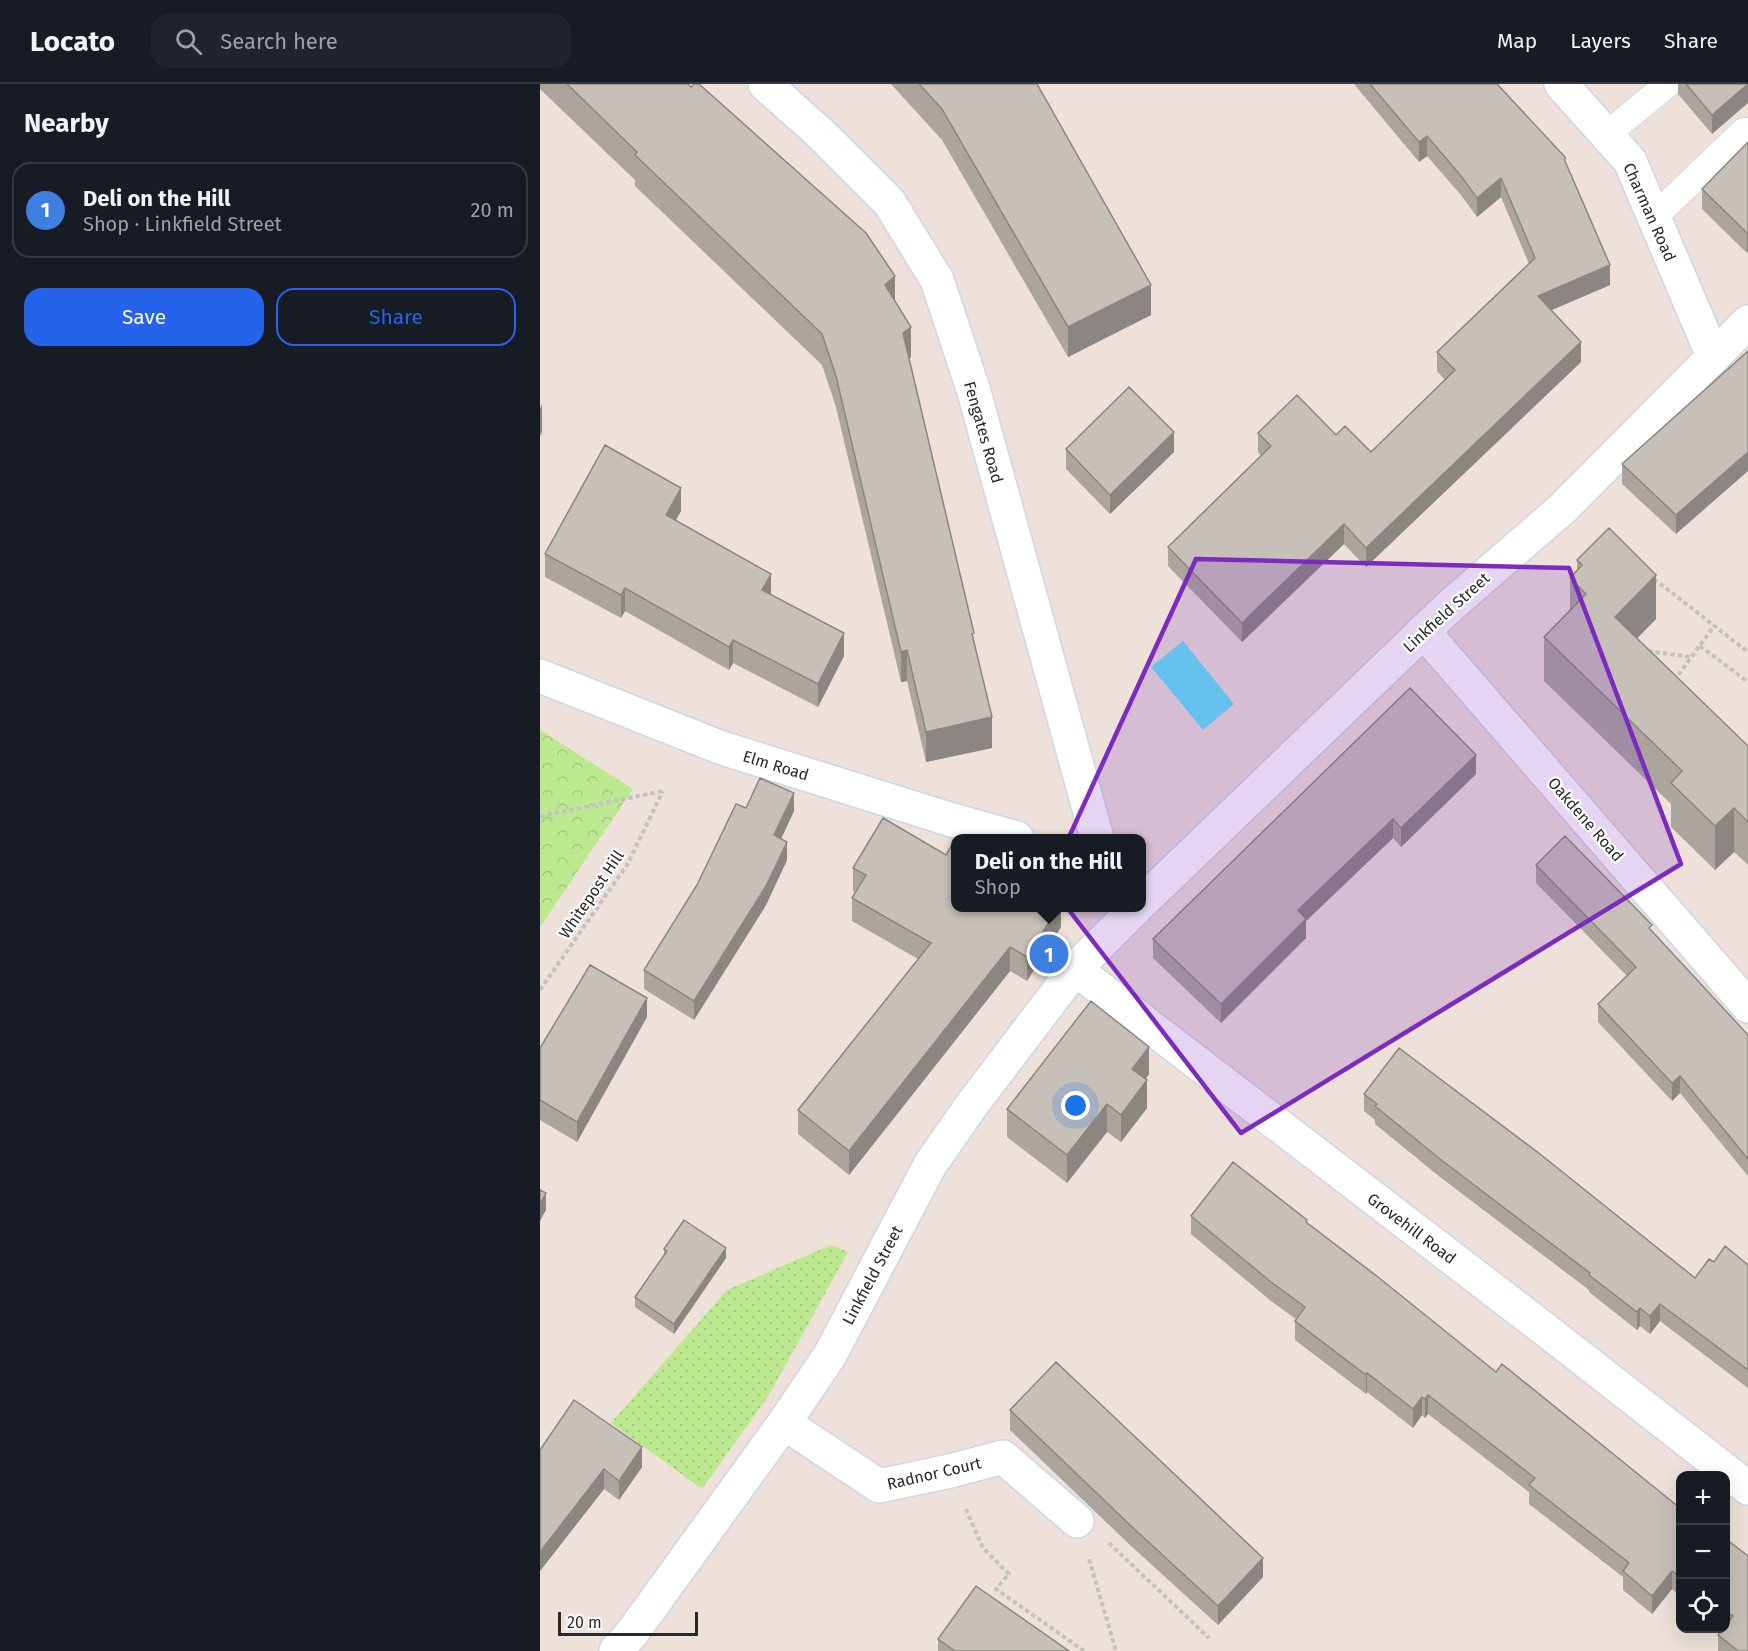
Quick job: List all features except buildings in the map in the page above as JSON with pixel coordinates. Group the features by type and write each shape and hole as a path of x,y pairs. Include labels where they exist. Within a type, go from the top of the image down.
{"street":[{"name":"Fengates Road","path":"765,84 821,134 889,202 937,280 974,392 1096,834"},
{"name":"Charman Road","path":"1561,84 1630,161 1713,356"},
{"name":"Linkfield Street","path":"1146,893 1423,631 1563,508 1748,322"},
{"name":"Oakdene Road","path":"1423,631 1748,1006"},
{"name":"Elm Road","path":"540,676 722,748 1003,834"},
{"name":"Linkfield Street","path":"616,1651 632,1633 784,1423 830,1354 930,1166 971,1106 1075,969 1126,912"},
{"name":"Grovehill Road","path":"1075,969 1748,1488"},
{"name":"Radnor Court","path":"784,1423 879,1486 1004,1457 1077,1521"}],"lane":[{"path":"1606,135 1668,84"},
{"path":"1654,217 1744,131 1748,131"}],"path":[{"path":"1648,575 1748,652"},
{"path":"1672,685 1714,626"},
{"path":"1700,646 1748,682"},
{"path":"1638,650 1692,657"},
{"name":"Whitepost Hill","path":"540,816 663,791 627,865 540,990"},
{"path":"950,1471 982,1548 1009,1574 996,1589 1081,1650"},
{"path":"1077,1521 1093,1527 1209,1638"},
{"path":"1077,1521 1116,1651"}],"highlighted area":[{"path":"1196,559 1569,568 1681,864 1241,1133 1048,883"}],"green space":[{"path":"540,730 633,789 540,927"},
{"path":"831,1245 848,1252 769,1395 702,1489 611,1423 727,1290"}],"water":[{"path":"1183,641 1234,704 1203,730 1151,667"}],"place":[{"name":"Deli on the Hill","path":"1049,954"}]}
